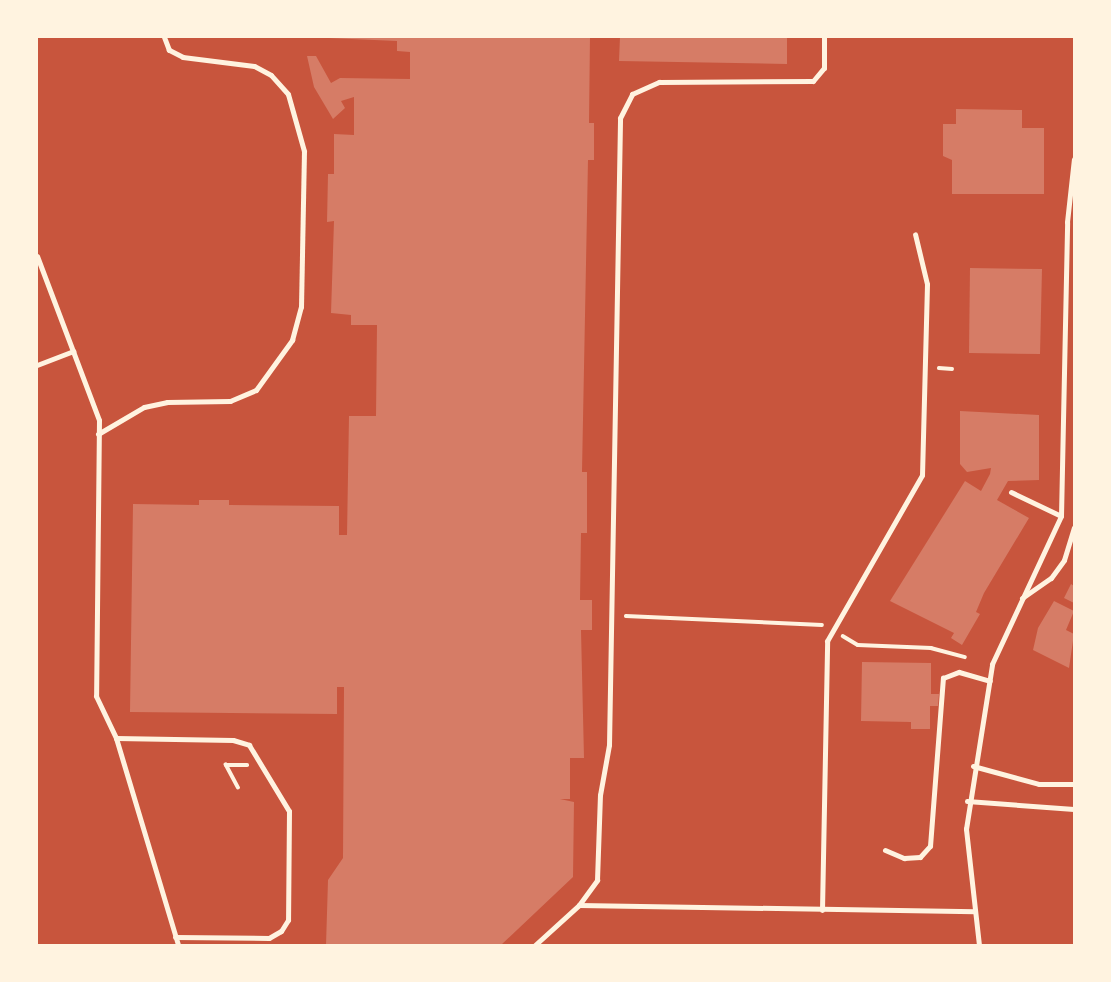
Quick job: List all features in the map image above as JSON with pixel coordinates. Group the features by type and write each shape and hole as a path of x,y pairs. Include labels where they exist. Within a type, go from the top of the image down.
{"lane":[{"path":"99,434 144,407 230,401 256,390 292,340 301,307 304,151 288,94 271,75 254,65 183,57 169,50 164,37"},
{"path":"535,945 579,905 597,880 600,795 609,745 620,118 632,94 659,82 813,81 824,68 824,37"},
{"path":"979,945 967,801 992,664 1061,516 1067,222 1074,159"},
{"path":"822,910 827,640 922,475 927,284 915,234"},
{"path":"37,256 99,421 96,696 116,738 178,945"},
{"path":"37,365 73,351"},
{"path":"1011,492 1061,516"},
{"path":"1020,600 1051,578 1064,560 1074,528"},
{"path":"885,849 904,858 920,856 930,846 943,678 959,672 990,681"},
{"path":"116,738 233,740 249,745 289,811 288,920 281,931 269,938 175,937"},
{"path":"973,766 1039,784 1074,783"},
{"path":"967,801 1074,809"},
{"path":"579,905 975,911"}],"path":[{"path":"939,368 952,369"},
{"path":"626,616 822,625"},
{"path":"843,636 858,645 931,649 965,657"},
{"path":"238,788 226,765 248,765"}],"building":[{"path":"306,37 590,37 589,123 594,123 594,160 588,160 582,472 587,472 587,533 581,533 580,600 592,600 592,630 581,630 584,758 570,758 570,799 560,799 574,802 573,877 501,945 326,945 328,880 343,858 344,687 337,687 337,714 130,712 133,504 199,505 199,500 229,500 229,505 339,506 339,535 347,535 349,416 376,416 377,325 351,325 351,315 331,313 334,221 327,222 328,174 334,174 334,134 354,135 354,97 341,101 345,108 333,119 314,87 307,56 316,56 331,83 340,78 410,79 410,52 397,51 397,41"},
{"path":"620,37 787,37 787,64 619,61"},
{"path":"956,109 1022,110 1022,128 1044,128 1044,194 952,194 952,160 943,156 943,124 956,124"},
{"path":"970,268 1042,269 1040,354 969,353"},
{"path":"960,411 1039,415 1039,480 1008,481 997,500 1029,518 984,593 976,612 980,614 962,645 951,638 954,633 890,601 965,481 981,491 990,474 991,468 967,472 960,464"},
{"path":"1071,584 1074,586 1074,603 1064,598"},
{"path":"1054,601 1074,611 1066,630 1074,634 1069,668 1033,650 1038,628"},
{"path":"862,662 931,663 931,694 939,694 938,706 930,706 930,729 911,729 911,722 861,721"}]}
